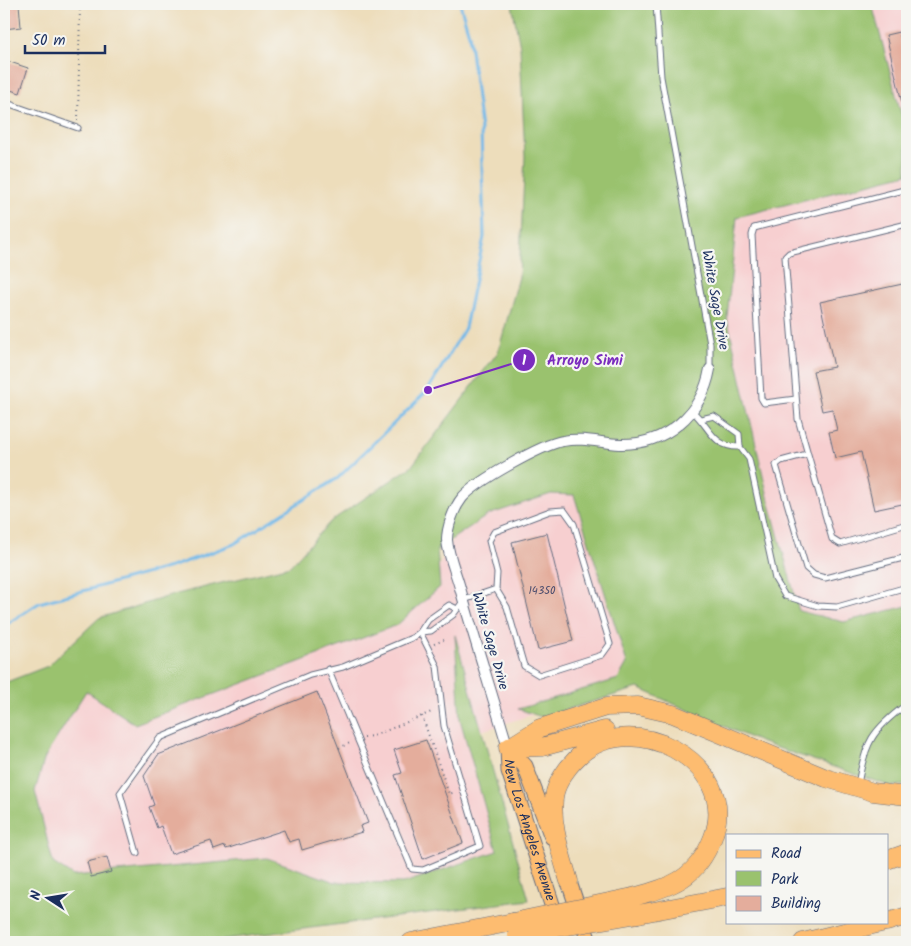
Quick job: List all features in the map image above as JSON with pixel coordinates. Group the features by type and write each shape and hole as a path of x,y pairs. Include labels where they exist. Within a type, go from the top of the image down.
{"highway":[{"path":"508,748 540,728 606,707 638,706 673,714 826,778 873,792 907,796"},
{"path":"437,942 515,928 669,888 687,876 706,855 715,831 717,814 708,782 685,755 664,743 641,736 606,730 542,747 508,748"},
{"path":"569,881 555,833 555,792 568,768 585,749 601,741 620,737 641,736"},
{"path":"888,860 907,853"},
{"path":"411,942 638,914 726,897"},
{"path":"888,921 907,916"},
{"path":"803,942 878,924"}],"main road":[{"name":"New Los Angeles Avenue","path":"508,748 525,766 569,881 588,942"},
{"name":"New Los Angeles Avenue","path":"508,748 509,771 564,942"}],"street":[{"name":"White Sage Drive","path":"508,748 460,604 447,540 454,512 463,496 472,489 551,444 568,440 618,444 646,442 670,431 692,411 702,396 710,369"}],"lane":[{"name":"White Sage Drive","path":"656,4 661,77 710,344 710,369"},
{"path":"4,102 78,128"},
{"path":"796,399 764,403 761,398 752,235 754,228 904,190 907,192"},
{"path":"907,224 789,253 784,257 798,418 832,540 840,544 907,524"},
{"path":"692,411 701,419 707,432 728,447 740,447"},
{"path":"701,419 714,416 739,434 740,447 749,459 775,579 786,596 818,606 837,607 907,587"},
{"path":"808,454 781,461 776,465 806,568 814,575 824,578 907,557"},
{"path":"564,510 574,524 610,644 602,655 539,675 524,666 508,607 496,589 497,573 489,541 494,532 550,511 564,510"},
{"path":"420,632 428,620 449,605 460,604 496,589"},
{"path":"137,853 120,793 160,738 328,669 343,667 420,632 432,631 453,615 460,604"},
{"path":"328,669 412,869 423,870 480,846 444,726 437,666 420,632"},
{"path":"857,788 862,762 873,734 886,720 907,704"}],"path":[{"path":"78,128 80,4"},
{"path":"428,646 444,640"},
{"path":"339,748 434,711"},
{"path":"422,716 449,794 463,789"}],"shaded area":[{"path":"872,4 907,4 907,136"},
{"path":"907,174 907,606 844,622 799,611 768,497 727,318 737,217"},
{"path":"574,486 638,681 472,734 507,864 399,892 34,887 25,788 81,689 133,716 428,586 463,521"}],"green space":[{"path":"512,4 872,4 907,136 907,174 737,217 727,318 768,497 799,611 844,622 907,606 907,785 890,786 760,742 638,688 542,717 518,709 618,679 627,663 574,495 551,494 488,515 437,549 440,587 397,625 135,724 86,691 45,757 35,791 53,863 73,876 267,858 335,882 404,883 497,851 460,719 455,635 529,900 202,942 4,942 4,683 48,666 99,618 173,595 290,566 331,521 411,467 498,352 519,277 525,157 520,47"}],"building":[{"path":"4,4 19,4 21,27 4,29"},
{"path":"899,32 907,64 907,111 904,111 886,35"},
{"path":"4,60 28,68 20,93 4,88"},
{"path":"907,283 907,503 874,510 861,452 835,458 829,432 837,430 832,409 822,411 813,371 834,367 820,302"},
{"path":"547,533 573,641 538,650 512,542"},
{"path":"317,692 368,823 360,826 362,832 302,850 299,839 289,842 284,830 226,849 225,846 214,850 211,841 171,854 161,826 157,828 149,807 154,805 144,776 158,755"},
{"path":"426,740 463,843 423,859 395,775 402,773 394,750"},
{"path":"107,857 111,872 91,877 87,862"}],"waterway":[{"path":"4,626 39,603 174,566 234,544 338,478 428,390 465,328 484,237 481,130 469,34 460,4"}],"place":[{"name":"Arroyo Simi","path":"428,390"}]}
